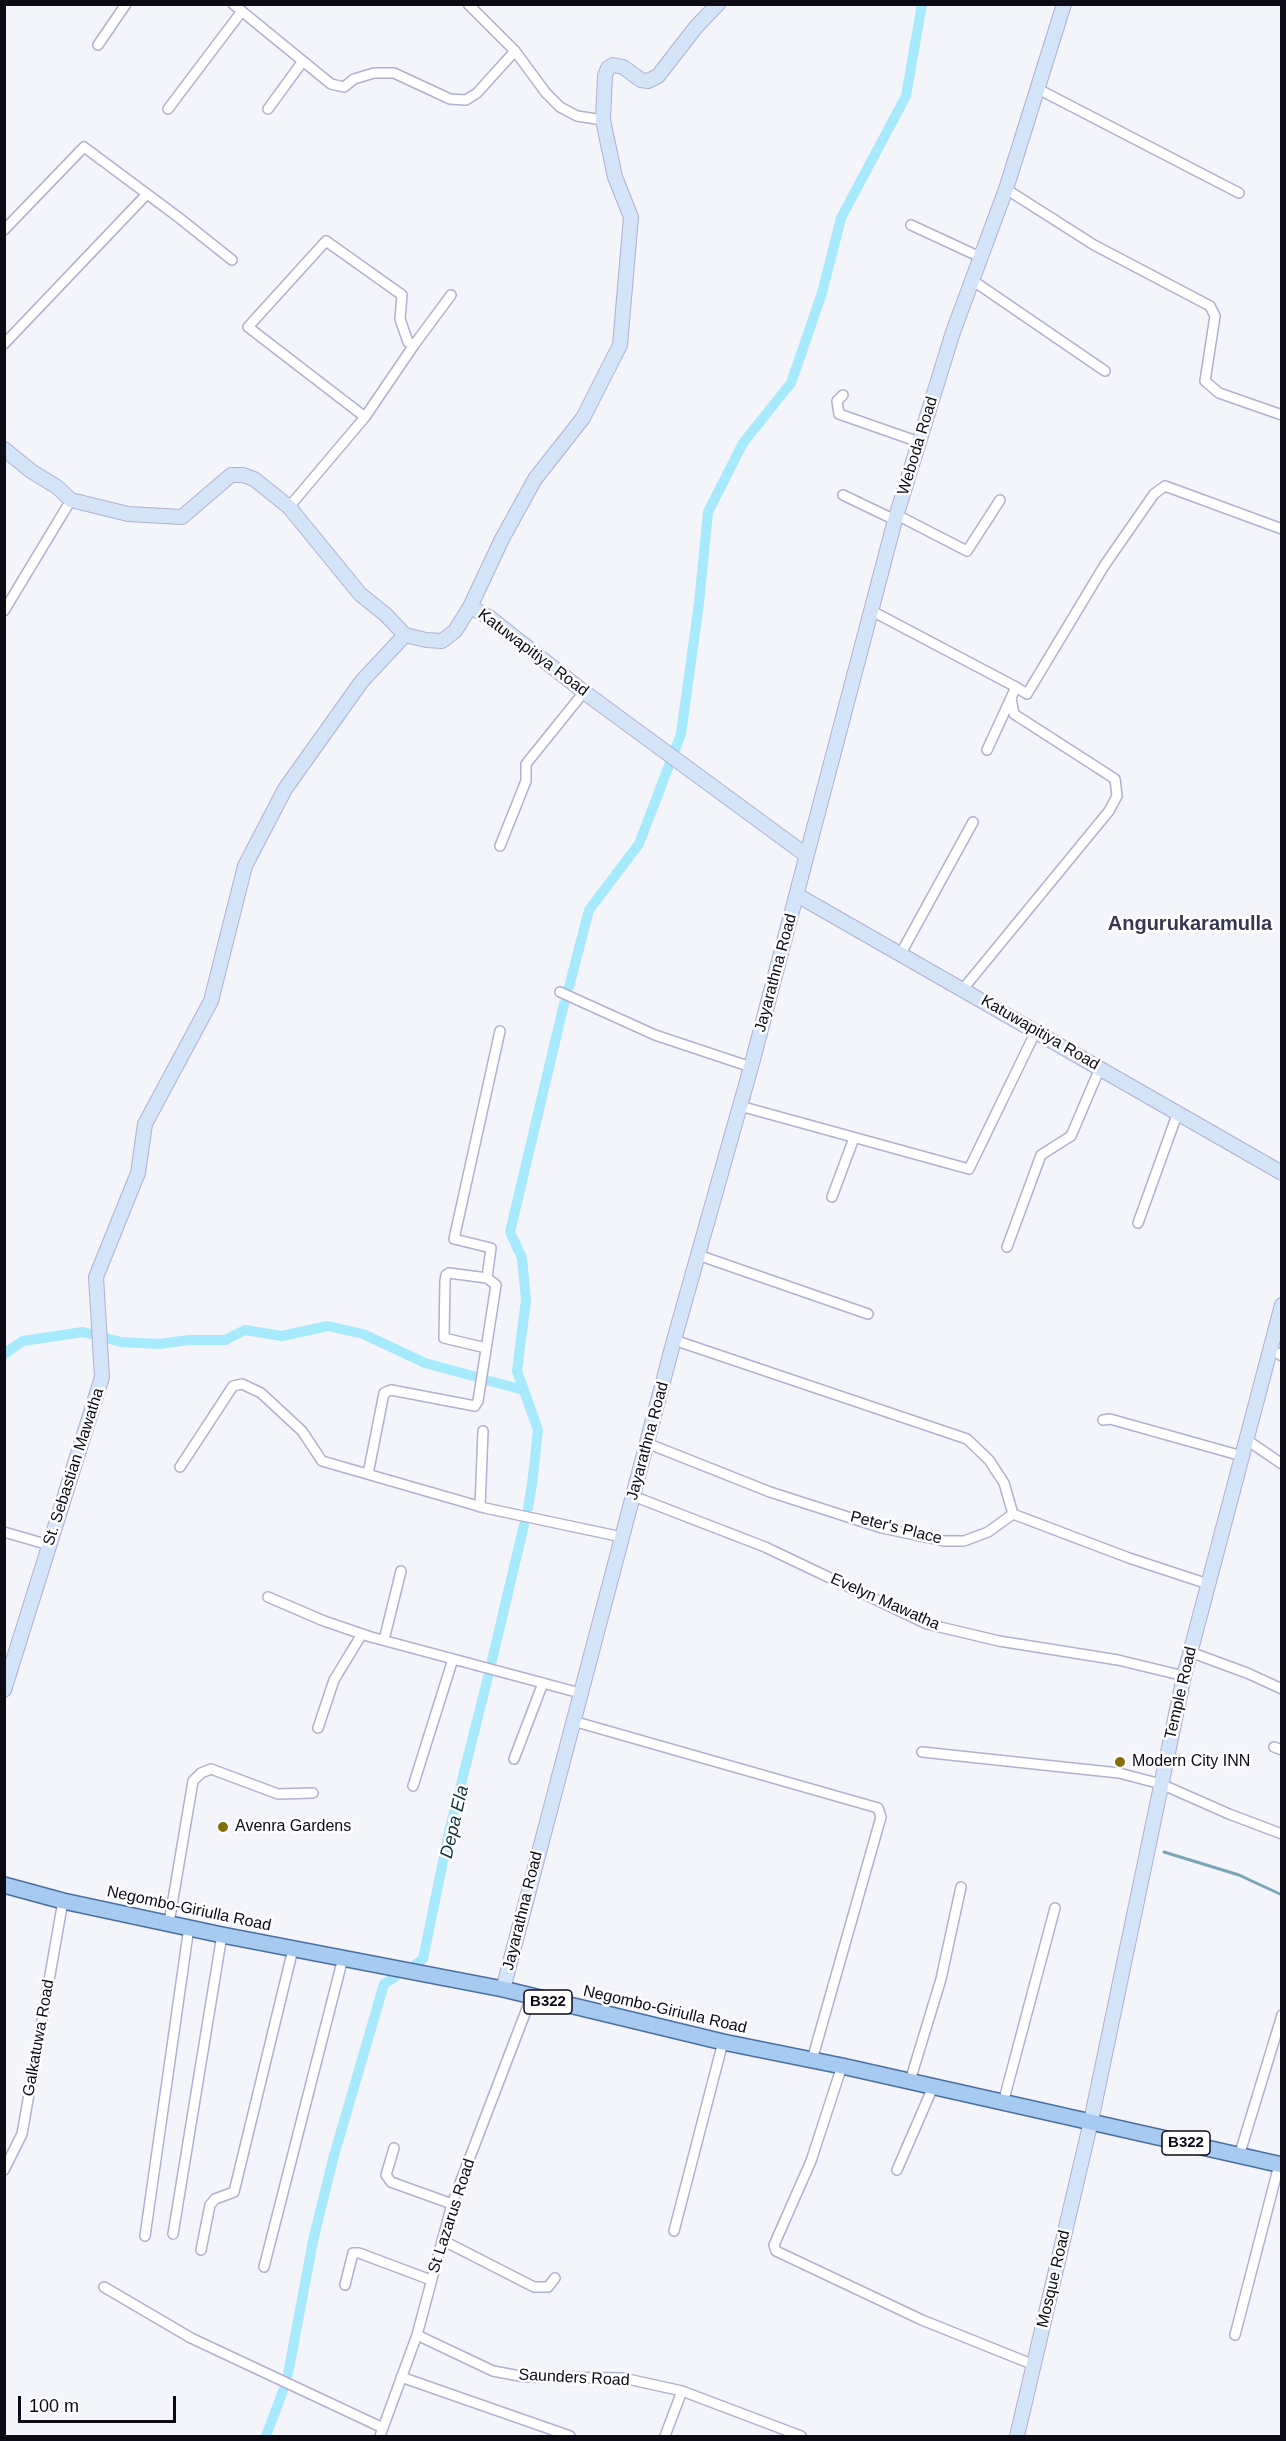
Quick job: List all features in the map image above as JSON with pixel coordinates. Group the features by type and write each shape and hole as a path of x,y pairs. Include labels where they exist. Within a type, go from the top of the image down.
{"main road":[{"name":"Negombo-Giriulla Road","path":"4,1885 63,1901 222,1935 503,1989 531,1998 723,2042 933,2086 1280,2165"}],"street":[{"path":"98,45 126,4"},
{"path":"233,4 331,84 344,87 354,79 374,73 394,73 450,99 466,100 477,93 515,51"},
{"path":"468,4 515,51 546,93 560,106 577,116 603,120"},
{"path":"470,607 501,539 535,479 583,418 620,345 632,217 615,177 603,120 605,76 608,68 613,65 623,67 641,80 648,81 658,76 696,27 718,4"},
{"name":"Weboda Road","path":"797,895 896,517 953,332 1006,189 1064,4"},
{"path":"168,109 242,11"},
{"path":"268,109 303,61"},
{"path":"1038,89 1239,193"},
{"path":"4,230 84,147 232,260"},
{"path":"1006,189 1094,244 1210,306 1215,316 1206,381 1218,393 1281,415"},
{"path":"4,344 147,194"},
{"path":"911,225 980,257"},
{"path":"365,417 248,327 326,241 402,295 400,319 408,342 414,345"},
{"path":"972,280 1105,371"},
{"path":"290,507 365,417 451,295"},
{"path":"843,395 837,402 839,414 919,442"},
{"path":"4,449 31,471 57,487 71,500 128,514 182,517 231,475 254,480 290,507 360,594 386,615 405,635"},
{"path":"870,610 1027,694 1104,566 1154,494 1165,486 1281,530"},
{"path":"843,495 967,551 1000,500"},
{"path":"4,612 71,500"},
{"name":"Katuwapitiya Road","path":"405,635 426,640 442,640 455,632 470,607 489,617 584,692 807,855"},
{"name":"St. Sebastian Mawatha","path":"4,1690 7,1672 102,1377 96,1277 138,1173 145,1124 211,1000 245,866 292,780 362,681 405,635"},
{"path":"987,750 1016,687"},
{"path":"500,846 526,781 526,764 584,692"},
{"path":"963,989 1109,811 1117,796 1115,779 1014,714 1011,698"},
{"path":"900,955 973,822"},
{"name":"Katuwapitiya Road","path":"797,895 1281,1173"},
{"name":"Jayarathna Road","path":"503,1989 580,1693 649,1444 674,1340 752,1067 797,895"},
{"path":"560,992 655,1035 752,1067"},
{"path":"487,1278 491,1248 454,1239 500,1031"},
{"path":"740,1106 969,1169 1036,1031"},
{"path":"1006,1247 1041,1155 1071,1136 1100,1068"},
{"path":"1138,1223 1178,1112"},
{"path":"832,1197 854,1138"},
{"path":"698,1255 868,1314"},
{"path":"368,1474 384,1393 391,1390 475,1406 478,1401 496,1285 487,1278 449,1273 445,1281 444,1338 486,1348"},
{"name":"Temple Road","path":"1091,2121 1184,1676 1246,1440 1276,1353 1281,1305"},
{"path":"674,1340 968,1439 989,1460 1004,1483 1013,1514 1129,1558 1208,1584"},
{"path":"180,1467 233,1386 242,1384 261,1393 302,1431 322,1461 480,1507 622,1537"},
{"path":"1103,1420 1110,1419 1242,1456"},
{"path":"480,1507 483,1431"},
{"path":"1246,1440 1281,1464"},
{"name":"Peter's Place","path":"649,1444 770,1492 882,1528 944,1541 964,1541 988,1532 1013,1514"},
{"name":"Evelyn Mawatha","path":"633,1496 765,1547 927,1624 999,1641 1118,1659 1184,1676"},
{"path":"4,1532 49,1545"},
{"path":"384,1640 400,1571"},
{"path":"268,1597 324,1621 362,1634 580,1693"},
{"path":"318,1728 334,1680 362,1634"},
{"path":"1190,1653 1247,1672 1281,1689"},
{"path":"414,1786 453,1659"},
{"path":"514,1759 543,1683"},
{"path":"573,1721 878,1808 881,1817 812,2060"},
{"path":"922,1752 1119,1773 1161,1784 1229,1814 1281,1833"},
{"path":"169,1923 193,1781 201,1773 211,1769 278,1794 314,1793"},
{"path":"910,2081 940,1979 961,1887"},
{"name":"Galkatuwa Road","path":"4,2170 22,2134 63,1901"},
{"path":"1003,2103 1055,1908"},
{"path":"145,2236 189,1927"},
{"path":"173,2234 222,1935"},
{"path":"201,2250 210,2205 215,2199 234,2192 292,1949"},
{"path":"264,2267 343,1958"},
{"name":"St Lazarus Road","path":"382,2432 417,2335 452,2204 531,1998"},
{"path":"1239,2156 1281,2014"},
{"path":"674,2231 723,2042"},
{"path":"842,2066 811,2161 774,2245 776,2250 922,2320 1034,2365"},
{"path":"897,2170 933,2086"},
{"name":"Mosque Road","path":"1017,2436 1091,2121"},
{"path":"394,2148 386,2175 391,2182 452,2204"},
{"path":"1235,2335 1280,2165"},
{"path":"442,2240 534,2287 548,2287 555,2278"},
{"path":"345,2285 353,2253 359,2253 431,2280"},
{"path":"104,2287 191,2338 382,2432"},
{"name":"Saunders Road","path":"417,2335 492,2371 525,2378 623,2378 682,2391 801,2436"},
{"path":"401,2378 570,2436"},
{"path":"665,2436 682,2391"}],"waterway":[{"path":"569,987 589,910 639,844 681,734 699,603 708,512 743,443 791,383 822,293 841,218 906,96 922,4"},
{"path":"528,1508 538,1430 517,1371 526,1300 522,1258 510,1232 564,1004"},
{"path":"4,1354 23,1341 83,1332 121,1342 159,1344 189,1340 225,1340 245,1330 282,1336 328,1326 363,1334 425,1363 473,1376"},
{"path":"490,1381 524,1390"},
{"path":"492,1660 524,1525"},
{"name":"Depa Ela","path":"416,1964 423,1959 449,1832 488,1677"},
{"path":"1164,1852 1239,1875 1282,1895"},
{"path":"288,2374 313,2241 333,2159 384,1984 395,1977"},
{"path":"266,2436 283,2391"}],"place":[{"name":"Modern City INN","path":"1120,1762"},
{"name":"Avenra Gardens","path":"223,1827"}],"district":[{"name":"Angurukaramulla","path":"1190,924"}]}
